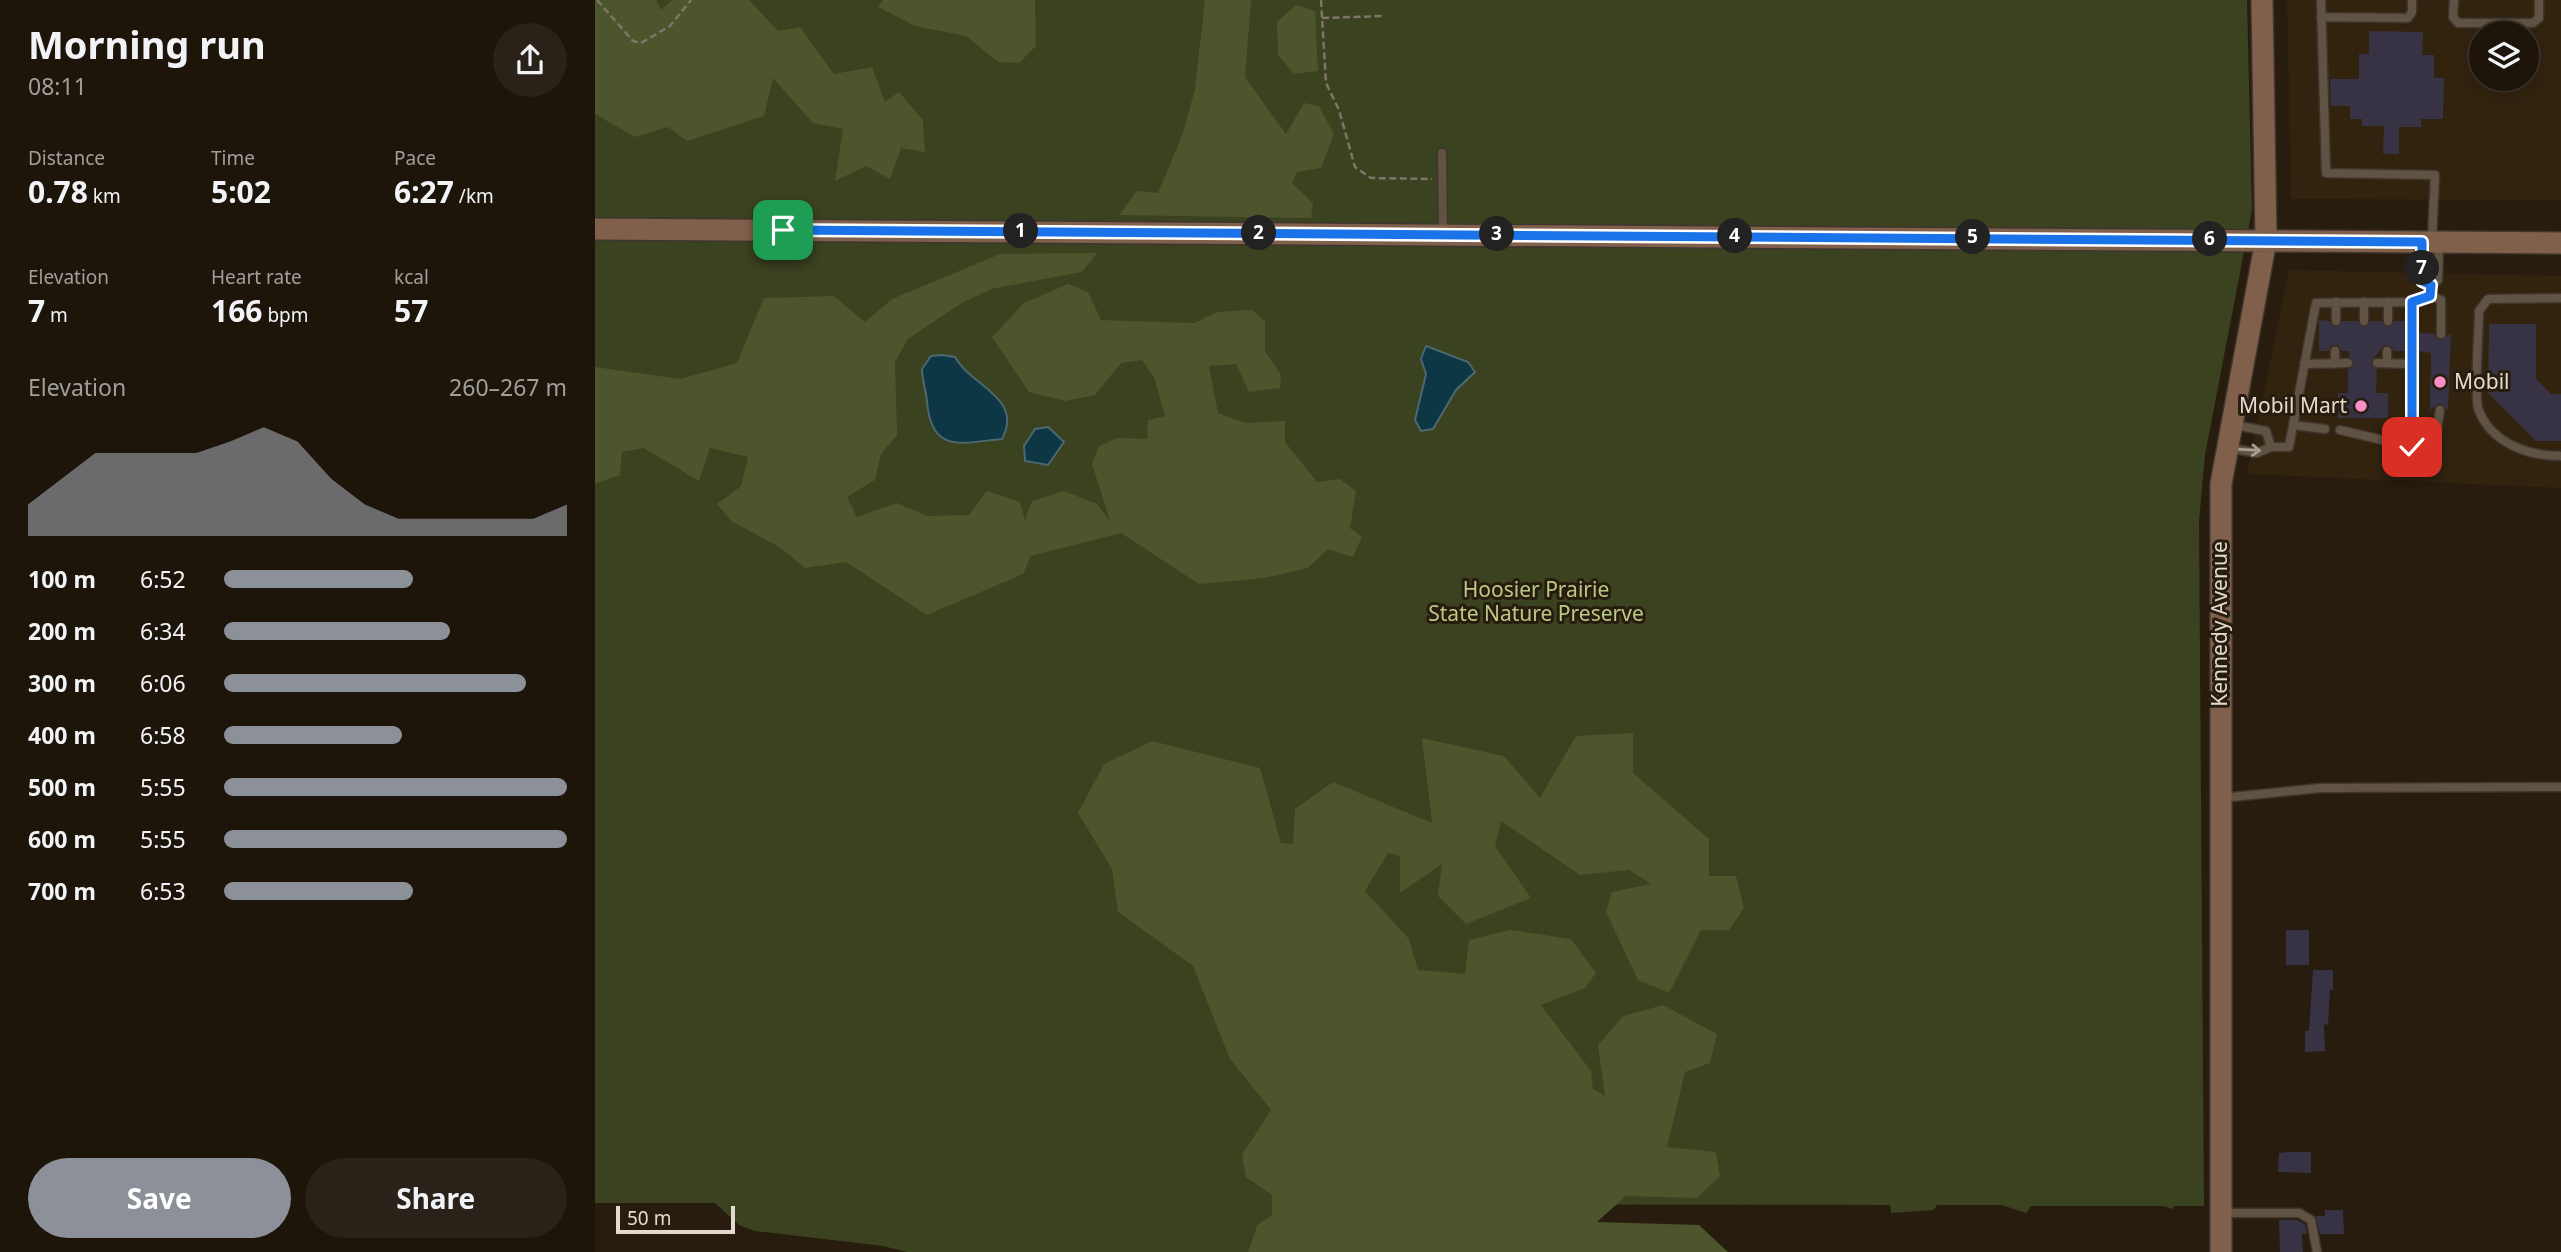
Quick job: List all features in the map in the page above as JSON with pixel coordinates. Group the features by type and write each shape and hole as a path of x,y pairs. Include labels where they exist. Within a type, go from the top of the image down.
{"street":[{"name":"Kennedy Avenue","path":"2221,1252 2221,484 2266,240 2262,0"},
{"path":"595,229 2561,243"}],"lane":[{"path":"2321,0 2326,173 2435,175 2431,242 2422,281 2431,285"},
{"path":"2321,17 2408,18 2412,0"},
{"path":"2453,0 2453,17 2458,23 2533,23 2539,18 2539,0"},
{"path":"1442,153 1443,234"},
{"path":"2431,242 2438,281 2431,285"},
{"path":"2430,296 2431,285"},
{"path":"2227,448 2257,453 2271,447 2289,447 2316,303 2412,302 2430,296 2441,300 2441,334"},
{"path":"2561,298 2488,299 2483,303 2479,311 2478,407 2489,427 2518,450 2561,456"},
{"path":"2336,302 2336,321"},
{"path":"2364,302 2364,321"},
{"path":"2388,321 2389,302"},
{"path":"2412,302 2412,447"},
{"path":"2336,351 2336,364"},
{"path":"2387,351 2387,363"},
{"path":"2304,364 2348,363"},
{"path":"2377,363 2412,364"},
{"path":"2340,430 2412,447 2435,443 2440,410"},
{"path":"2232,424 2266,430 2271,447"},
{"path":"2293,425 2325,429"},
{"path":"2219,798 2320,788 2561,788"},
{"path":"2221,1213 2299,1213 2311,1220 2318,1252"}],"path":[{"path":"597,0 633,41 641,43 670,26 691,0"},
{"path":"1321,0 1326,83 1339,110 1355,167 1371,178 1442,179"},
{"path":"1322,18 1385,16"}],"shaded area":[{"path":"2287,0 2561,0 2561,200 2291,199"},
{"path":"2289,270 2561,276 2561,488 2247,474"}],"green space":[{"name":"Hoosier Prairie State Nature Preserve","path":"595,0 2247,0 2252,210 2205,455 2199,521 2204,1206 2174,1206 2172,1209 2163,1206 2031,1206 2026,1213 2002,1205 1937,1205 1934,1210 1891,1213 1890,1205 1273,1204 1272,1216 1257,1225 1248,1252 907,1252 883,1246 755,1231 739,1225 715,1203 595,1203"},
{"path":"595,0 656,0 661,10 672,0 749,0 778,31 800,27 834,74 872,67 885,102 899,92 923,120 925,152 901,148 890,179 866,166 835,181 843,129 813,123 773,78 764,116 687,141 668,127 635,137 595,114"},
{"path":"883,0 1035,0 1036,46 1019,63 998,62 966,36 915,26 878,7"},
{"path":"1205,0 1251,0 1245,77 1286,134 1304,103 1319,106 1334,134 1321,168 1297,172 1292,183 1313,203 1311,218 1119,215 1137,191 1158,193 1183,133 1195,89"},
{"path":"1296,5 1315,11 1318,71 1294,74 1278,55 1277,22"},
{"path":"1097,253 1082,272 991,289 960,304 908,339 895,362 897,435 881,454 875,480 847,497 857,517 897,503 927,516 969,515 987,491 1020,502 1025,520 1032,501 1064,491 1097,504 1110,521 1092,464 1099,446 1117,438 1147,439 1148,420 1165,416 1154,377 1142,360 1121,363 1095,395 1065,401 1029,392 992,337 1024,303 1068,284 1088,292 1101,320 1194,323 1217,312 1252,310 1265,321 1265,351 1281,375 1280,388 1249,392 1236,364 1209,366 1218,413 1245,423 1285,421 1285,442 1317,482 1340,479 1356,491 1350,528 1362,537 1353,557 1328,549 1308,568 1264,578 1199,584 1121,533 1031,556 1023,574 927,615 846,562 805,568 781,548 731,521 717,504 741,486 748,457 710,448 699,481 644,448 622,452 620,475 595,484 595,367 680,379 737,363 764,298 834,296 865,322 892,299 1000,254"},
{"path":"1633,733 1633,773 1709,839 1709,876 1736,876 1744,908 1729,930 1701,930 1669,993 1638,980 1606,912 1612,892 1651,884 1629,870 1580,875 1501,821 1495,846 1531,898 1466,924 1438,896 1442,864 1400,893 1400,856 1388,853 1365,891 1409,939 1418,970 1465,974 1469,940 1510,930 1571,939 1596,973 1585,988 1541,1005 1591,1071 1593,1089 1605,1096 1598,1045 1623,1016 1663,1005 1717,1034 1710,1063 1685,1072 1667,1147 1716,1152 1720,1176 1697,1198 1626,1196 1597,1222 1699,1225 1728,1252 1248,1252 1257,1225 1272,1215 1272,1195 1246,1177 1242,1155 1271,1110 1230,1059 1193,966 1118,912 1112,869 1078,813 1104,764 1152,741 1260,768 1281,843 1293,844 1295,809 1333,782 1432,823 1422,738 1504,756 1540,798 1576,736"}],"water":[{"path":"1426,346 1468,362 1475,372 1456,390 1433,429 1421,431 1415,420 1426,374 1421,359"},
{"path":"931,356 955,357 1001,403 1006,413 1007,425 1002,439 961,443 942,437 935,430 930,418 922,369"},
{"path":"1048,427 1064,442 1048,465 1025,461 1024,446 1035,429"}],"building":[{"path":"2369,31 2423,32 2422,55 2434,55 2434,78 2444,78 2443,119 2421,119 2421,127 2399,127 2399,154 2383,154 2384,126 2362,126 2362,119 2350,119 2350,106 2331,106 2330,79 2359,79 2359,54 2369,54"},
{"path":"2319,320 2329,321 2335,327 2343,321 2357,321 2363,327 2371,321 2381,321 2387,327 2395,321 2405,321 2405,351 2394,351 2391,346 2384,345 2371,362 2377,370 2376,393 2388,393 2388,418 2338,418 2338,393 2348,393 2348,370 2354,362 2349,357 2349,351 2342,351 2338,345 2331,346 2328,351 2319,351"},
{"path":"2489,324 2536,324 2536,379 2551,394 2561,394 2561,441 2536,441 2488,393"},
{"name":"Mobil","path":"2419,333 2434,334 2440,340 2451,334 2448,410 2440,403 2430,410 2431,353 2419,351"},
{"path":"2286,930 2309,930 2309,965 2286,965"},
{"path":"2313,970 2333,970 2333,990 2330,990 2328,1025 2324,1024 2325,1051 2305,1052 2305,1031 2309,1031"},
{"path":"2311,1152 2311,1173 2278,1172 2279,1153"},
{"path":"2325,1210 2343,1210 2344,1234 2320,1234 2316,1216 2325,1216"},
{"path":"2279,1220 2297,1220 2305,1224 2307,1234 2302,1234 2303,1252 2280,1252"}],"place":[{"name":"Mobil","path":"2440,382"},
{"name":"Mobil Mart","path":"2361,406"}],"route":[{"path":"783,230 2422,242 2422,281 2431,285 2430,296 2412,302 2412,447"}]}
